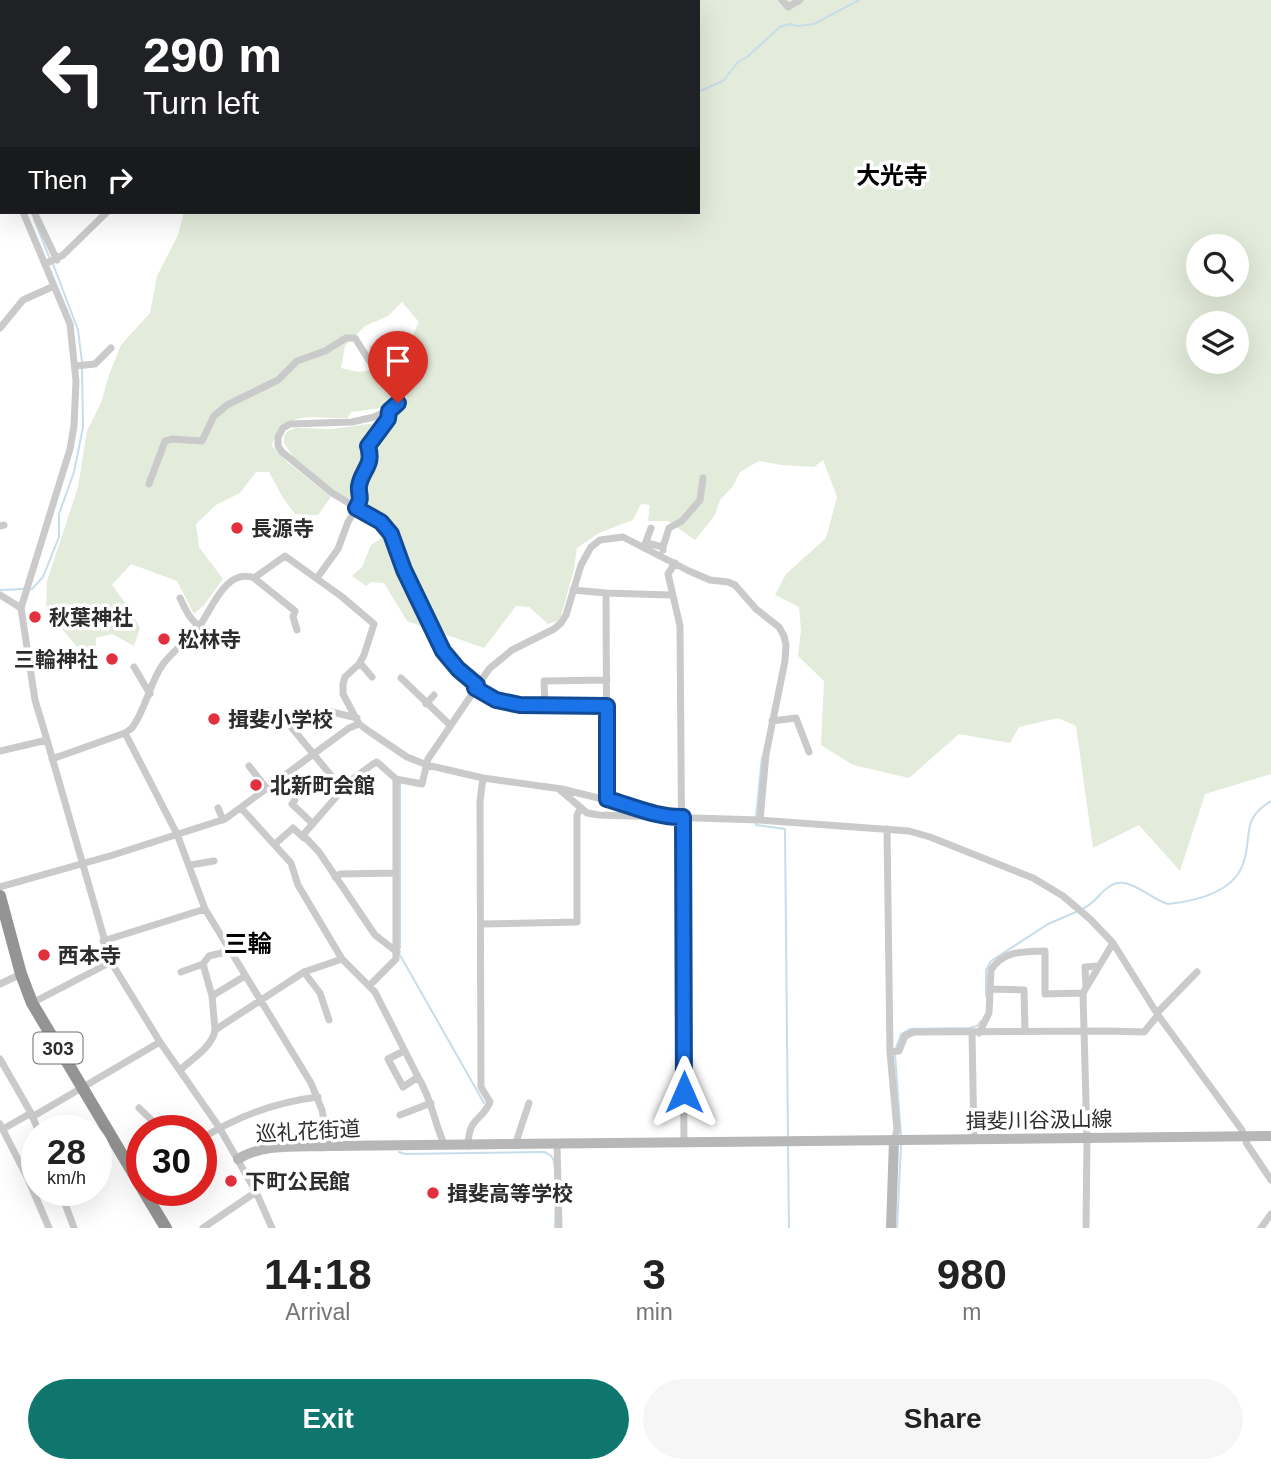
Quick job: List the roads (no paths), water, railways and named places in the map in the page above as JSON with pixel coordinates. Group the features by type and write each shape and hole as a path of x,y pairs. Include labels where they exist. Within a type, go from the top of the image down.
{"highway":[{"name":"303","path":"0,895 32,1003 126,1161"},
{"name":"303","path":"153,1206 166,1228"}],"street":[{"path":"782,0 788,7 800,0"},
{"path":"1,595 21,608 70,449 74,426 75,366 69,324 24,214"},
{"path":"35,214 57,260"},
{"path":"46,264 57,260 105,214"},
{"path":"0,328 23,300 54,286"},
{"path":"149,484 165,441 202,441 211,421 227,405 278,380 297,361 312,357 350,337 355,338 377,373 396,388 400,396 398,403 389,411 352,422 290,424 283,428 278,437 278,446 288,458 332,493 381,522 391,534 404,570 443,651 476,686 496,700 545,706 607,706"},
{"path":"75,366 96,364 111,348"},
{"path":"317,578 338,549 362,495 359,483 371,458 368,446 388,419 389,411"},
{"path":"662,551 669,528 682,521 700,500 703,478"},
{"path":"645,545 651,528"},
{"path":"304,838 303,835 349,781 377,762 396,779 422,784 426,765 476,686 500,658 561,623 590,547 600,540 623,537 662,551 675,563 710,580 735,585 756,609 779,627 786,645 765,754 760,820"},
{"path":"254,578 285,556 366,615 374,624 360,663 345,677 343,684 343,694 358,721"},
{"path":"675,563 668,574 680,626 684,1143"},
{"path":"52,759 125,733 138,720 163,664 199,627 220,593 231,581 249,576 254,578 295,611 293,617 297,630"},
{"path":"573,590 671,595"},
{"path":"606,593 607,799"},
{"path":"180,598 188,615 199,627 208,630 217,645"},
{"name":"巡礼花街道","path":"21,608 35,700 111,962 160,1042 238,1159 246,1153 264,1149 329,1146 894,1141"},
{"path":"360,663 372,677"},
{"path":"134,667 150,694"},
{"path":"401,678 450,725"},
{"path":"545,706 544,681 607,680"},
{"path":"426,704 434,695"},
{"path":"343,790 292,728 328,711 358,721 407,757 426,765 483,778 607,799 655,812 662,817"},
{"path":"772,721 796,718 809,752"},
{"path":"0,887 223,820 358,721"},
{"path":"125,733 177,834 205,909 318,1097 329,1146"},
{"path":"0,751 47,740"},
{"path":"249,766 267,789"},
{"path":"468,1146 468,1131 473,1121 490,1102 481,1087 480,801 483,778"},
{"path":"369,986 393,964 397,952 396,779"},
{"path":"559,789 587,813 626,817 760,820 909,831 1032,878 1063,896 1113,943 1158,1014 1245,1137 1271,1180"},
{"path":"295,800 292,804 313,824"},
{"path":"218,808 223,820"},
{"path":"242,808 291,863 298,886 342,959 375,992 426,1090 438,1130 446,1146"},
{"path":"481,925 577,922 577,815 580,809"},
{"path":"275,844 293,828 319,852 375,936 397,952"},
{"path":"887,829 890,1052 897,1130 894,1141 891,1228"},
{"path":"190,864 214,861"},
{"path":"335,877 340,874 396,873"},
{"path":"103,941 205,909"},
{"path":"1086,1228 1084,990 1113,943"},
{"path":"181,972 203,964 209,956 230,951"},
{"path":"974,1140 975,1033 989,1013 991,970 1004,956 1015,952 1045,951 1045,994 1084,990"},
{"path":"215,1030 304,972 342,959"},
{"path":"32,1003 111,962"},
{"path":"180,1070 215,1035 212,996 203,964"},
{"path":"304,972 320,993 329,1020"},
{"path":"890,1052 899,1051 905,1036 914,1032 1144,1032 1197,972"},
{"path":"0,984 22,974"},
{"path":"212,996 245,976"},
{"path":"990,989 1024,990 1025,1031"},
{"path":"0,1059 32,1115 160,1042"},
{"path":"404,1051 388,1059 403,1087 418,1077"},
{"path":"219,1127 292,1100 318,1097"},
{"path":"400,1115 431,1103"},
{"path":"515,1145 529,1103"},
{"path":"139,1108 146,1115"},
{"path":"21,1119 1,1127 34,1191 49,1228"},
{"name":"揖斐川谷汲山線","path":"894,1141 1271,1136"},
{"path":"557,1144 559,1228"},
{"path":"238,1159 272,1228"},
{"path":"203,1228 256,1192"},
{"path":"65,1206 72,1227"},
{"path":"1261,1228 1271,1214"}],"waterway":[{"path":"700,91 723,81 738,62 780,27 789,24 814,24 859,0"},
{"path":"34,219 50,259"},
{"path":"53,264 78,330 82,362"},
{"path":"28,589 32,589 43,577 59,537 59,514 74,472 83,427 82,368"},
{"path":"0,590 23,589"},
{"path":"756,817 762,757"},
{"path":"400,784 400,948"},
{"path":"1084,908 1106,888 1117,883 1132,885 1168,904 1201,898 1222,889 1238,874 1243,864 1251,822 1261,808 1271,801"},
{"path":"756,823 785,829 788,1138"},
{"path":"986,996 986,970 991,961 1048,924 1076,912"},
{"path":"400,955 484,1103"},
{"path":"896,1048 901,1034 910,1029 969,1028 977,1026 981,1021"},
{"path":"895,1054 901,1136"},
{"path":"788,1144 789,1228"},
{"path":"897,1228 901,1145"},
{"path":"399,1152 544,1152 553,1159 555,1228"}],"place":[{"name":"長源寺","path":"237,528"},
{"name":"秋葉神社","path":"35,617"},
{"name":"松林寺","path":"164,639"},
{"name":"三輪神社","path":"112,659"},
{"name":"揖斐小学校","path":"214,719"},
{"name":"北新町会館","path":"256,785"},
{"name":"西本寺","path":"44,955"},
{"name":"下町公民館","path":"231,1181"},
{"name":"揖斐高等学校","path":"433,1193"}],"district":[{"name":"大光寺","path":"892,175"},
{"name":"三輪","path":"248,943"}]}
